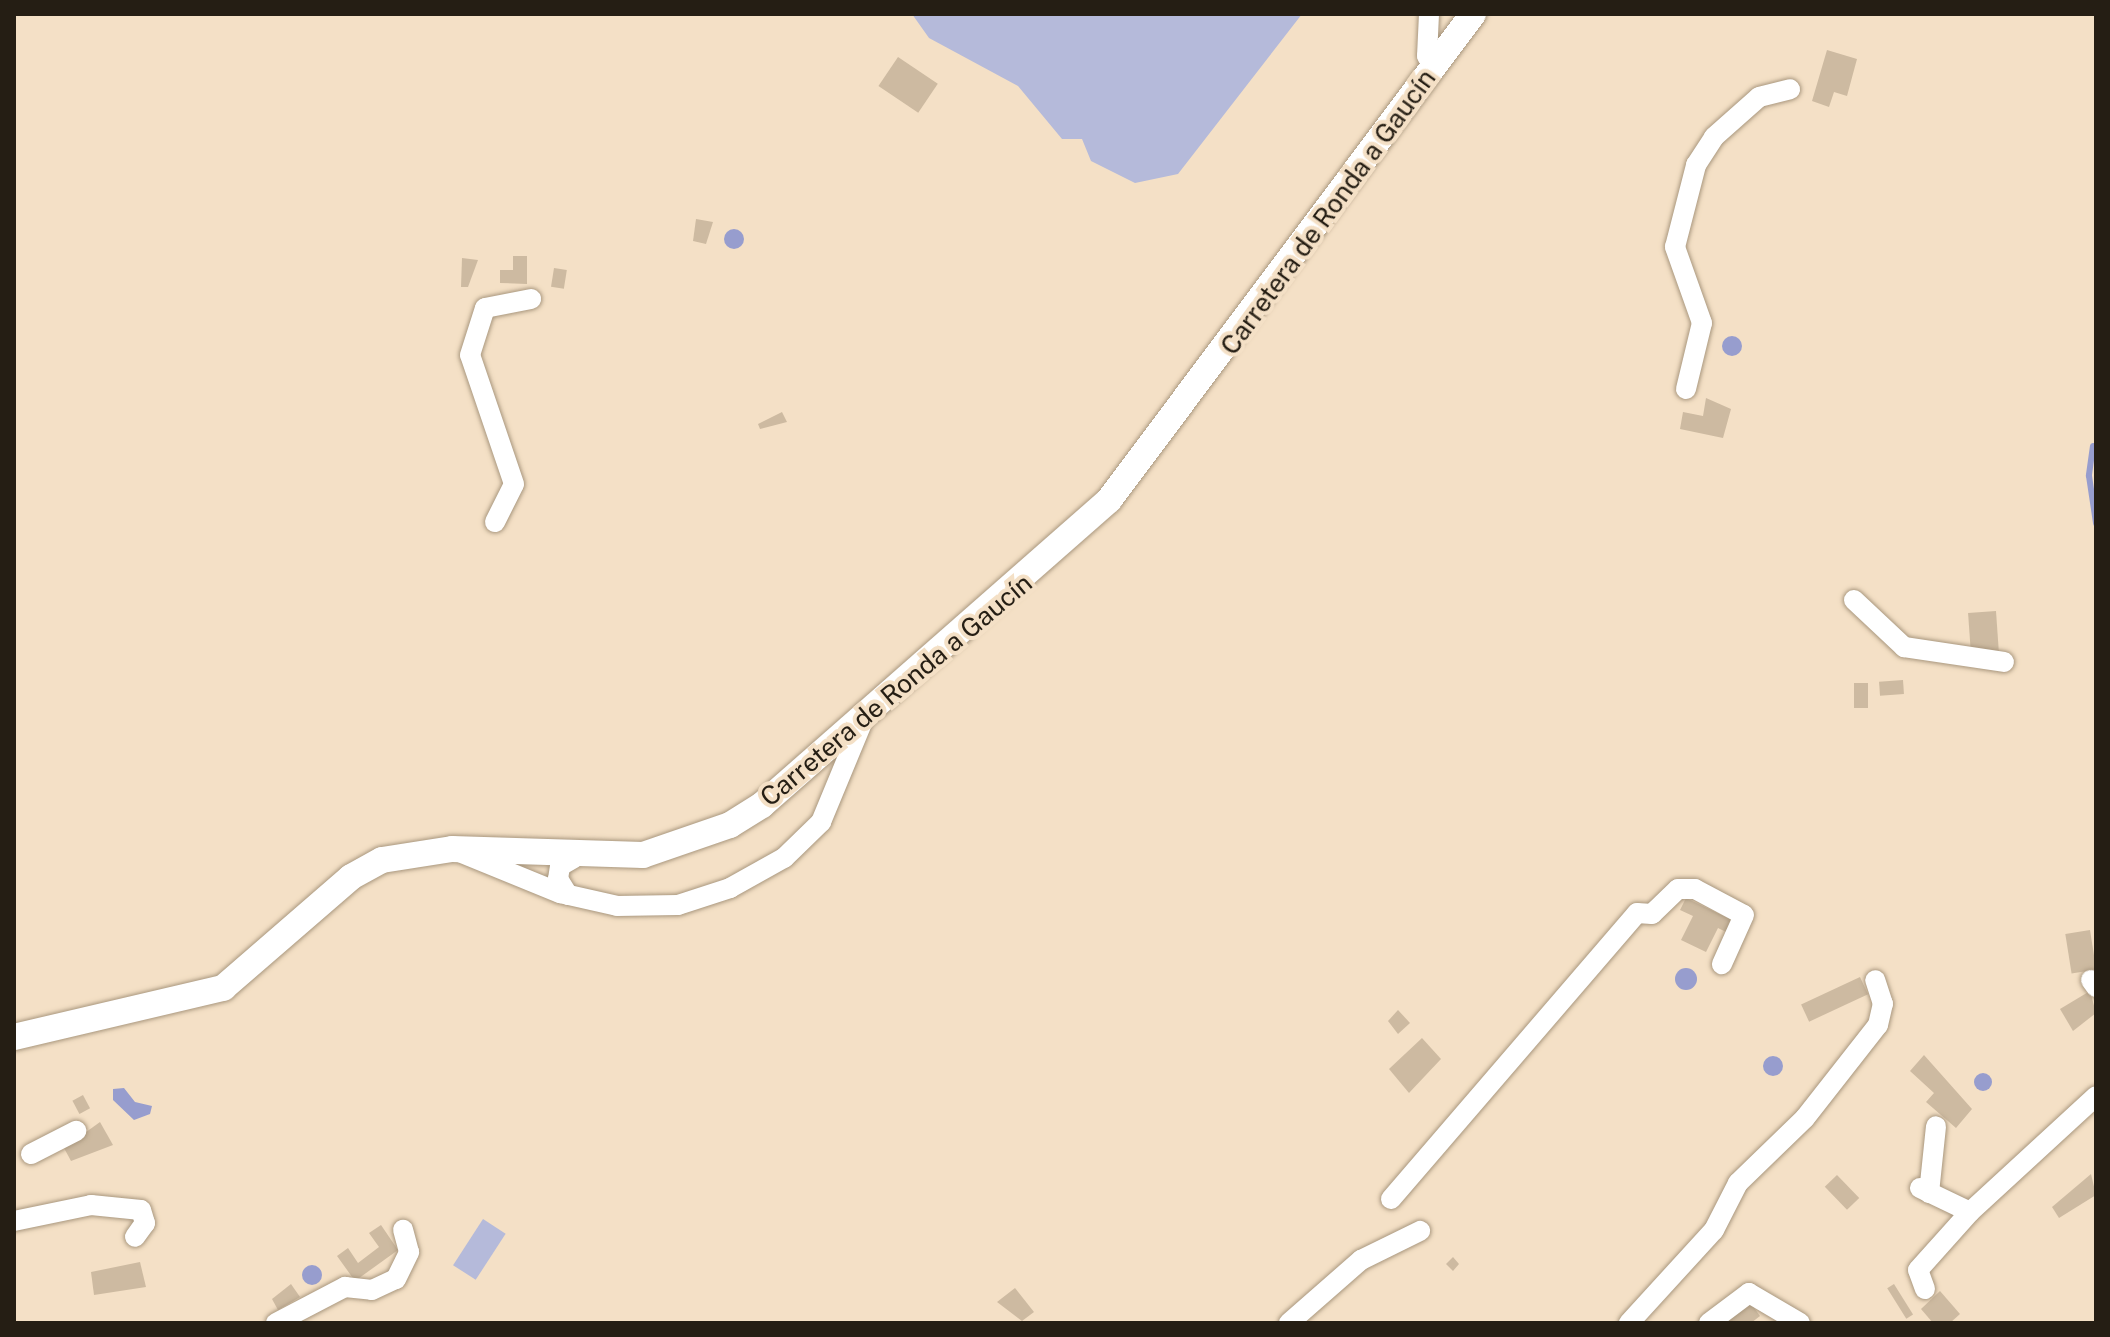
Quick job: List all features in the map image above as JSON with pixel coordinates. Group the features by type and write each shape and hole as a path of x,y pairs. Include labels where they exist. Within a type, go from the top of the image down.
{"main road":[{"name":"Carretera de Ronda a Gaucín","path":"14,1037 223,988 351,877 412,852 452,849 574,858 643,855 689,842 741,818 816,763 1109,500 1473,14"}],"street":[{"path":"1429,14 1427,56 1435,67"},
{"path":"1686,389 1702,323 1675,247 1696,165 1714,137 1759,97 1790,89"},
{"path":"495,522 514,484 470,355 485,308 531,299"},
{"path":"1854,600 1904,647 2004,662"},
{"path":"452,849 568,895 617,906 678,905 730,888 784,858 826,812 862,723"},
{"path":"816,763 828,772 826,812"},
{"path":"568,895 558,879 560,866 574,858"},
{"path":"1391,1199 1637,913 1652,914 1687,889 1744,915 1722,964"},
{"path":"1629,1323 1714,1230 1738,1183 1805,1118 1878,1025 1883,1004 1875,980"},
{"path":"1925,1289 1918,1270 1970,1212 2096,1096"},
{"path":"1936,1126 1924,1190 1970,1212"},
{"path":"31,1154 76,1131"},
{"path":"14,1221 91,1205 141,1210 145,1223 135,1237"},
{"path":"276,1323 345,1287 372,1290 396,1279 409,1252 403,1230"},
{"path":"1289,1323 1361,1260 1420,1231"},
{"path":"1709,1323 1749,1293 1800,1323"}],"shaded area":[{"path":"912,14 1302,14 1178,174 1135,183 1091,161 1082,139 1062,139 1018,86 929,38"},
{"path":"730,229 738,229 744,239 738,249 730,249 724,243 724,235"},
{"path":"1732,336 1739,339 1742,346 1739,353 1732,356 1725,353 1722,346 1725,339"},
{"path":"1686,968 1694,971 1697,979 1694,987 1686,990 1678,987 1675,979 1678,971"},
{"path":"1773,1056 1780,1059 1783,1066 1780,1073 1773,1076 1766,1073 1763,1066 1766,1059"},
{"path":"1979,1073 1987,1073 1992,1082 1990,1089 1979,1091 1974,1086 1974,1078"},
{"path":"124,1088 135,1102 152,1106 150,1114 134,1120 113,1100 113,1089"},
{"path":"483,1219 506,1234 476,1280 453,1265"},
{"path":"312,1265 319,1268 322,1275 319,1282 312,1285 305,1282 302,1275 305,1268"}],"building":[{"path":"1827,50 1857,59 1847,96 1834,92 1829,107 1812,101"},
{"path":"898,57 938,84 918,113 878,86"},
{"path":"696,219 713,222 706,244 693,241"},
{"path":"513,256 527,256 527,284 500,283 500,270 513,270"},
{"path":"462,258 478,260 468,287 461,287"},
{"path":"554,268 567,270 564,289 551,287"},
{"path":"1706,398 1731,409 1723,438 1680,429 1683,412 1703,416"},
{"path":"782,412 787,422 760,429 758,424"},
{"path":"1996,611 1999,653 1971,655 1968,613"},
{"path":"1903,680 1904,694 1880,696 1879,682"},
{"path":"1854,683 1868,683 1868,708 1854,708"},
{"path":"1686,898 1734,921 1728,933 1718,928 1706,952 1681,940 1693,916 1680,910"},
{"path":"2090,930 2096,970 2072,973 2065,934"},
{"path":"1860,977 1868,994 1809,1022 1801,1004"},
{"path":"2090,991 2096,1013 2073,1031 2060,1009"},
{"path":"1398,1010 1410,1023 1398,1034 1388,1021"},
{"path":"1422,1038 1441,1059 1409,1093 1389,1069"},
{"path":"1924,1055 1972,1109 1956,1128 1926,1102 1934,1093 1910,1071"},
{"path":"83,1095 90,1108 79,1114 72,1101"},
{"path":"100,1122 113,1145 71,1161 64,1148"},
{"path":"2091,1174 2096,1195 2059,1218 2052,1207"},
{"path":"1837,1175 1859,1198 1847,1210 1825,1187"},
{"path":"381,1225 398,1250 355,1281 337,1256 348,1248 358,1263 379,1247 369,1233"},
{"path":"1453,1257 1459,1264 1453,1271 1446,1264"},
{"path":"140,1262 146,1287 94,1295 91,1272"},
{"path":"291,1284 300,1297 278,1310 272,1299"},
{"path":"1894,1284 1913,1315 1906,1319 1887,1288"},
{"path":"1015,1288 1034,1312 1022,1321 997,1302"},
{"path":"1940,1291 1960,1314 1950,1323 1933,1323 1921,1309"},
{"path":"1750,1302 1760,1316 1751,1323 1722,1323"}],"waterway":[{"path":"2093,446 2089,476 2096,523"}]}
